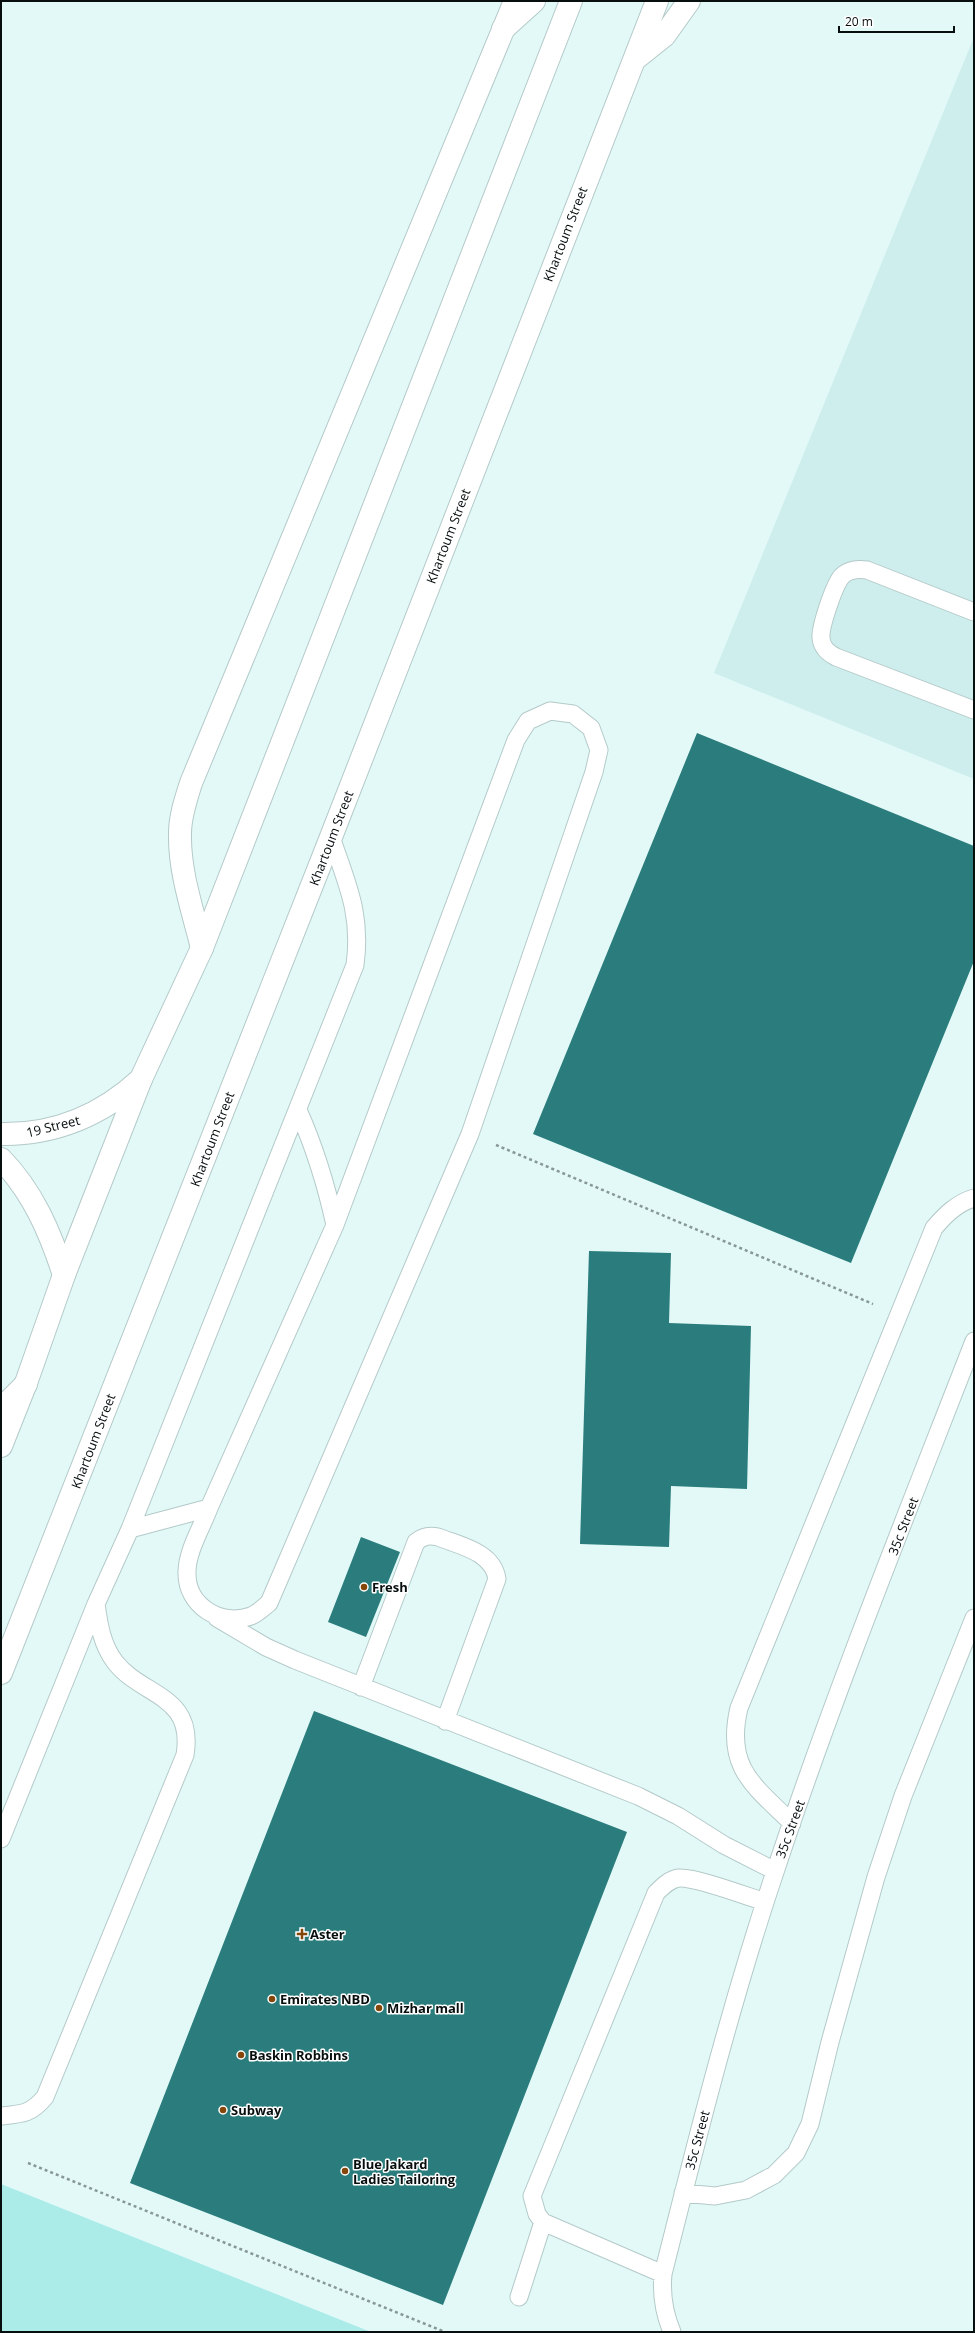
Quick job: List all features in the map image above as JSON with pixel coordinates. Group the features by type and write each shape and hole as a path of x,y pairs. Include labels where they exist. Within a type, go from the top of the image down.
{"main road":[{"path":"202,948 181,858 180,832 183,807 191,782 515,1"},
{"path":"503,29 534,1"},
{"path":"1,1446 26,1383 64,1275 141,1079 202,948 571,1"},
{"name":"Khartoum Street","path":"1,1673 331,836 657,1"},
{"path":"633,61 664,36 689,1"},
{"name":"19 Street","path":"1,1134 40,1132 84,1118 124,1095 141,1079"},
{"path":"1,1159 30,1194 43,1219 64,1275"},
{"path":"1,1409 26,1383"}],"lane":[{"path":"974,612 867,570 858,569 848,571 841,577 821,631 824,647 836,657 974,710"},
{"path":"213,1615 232,1620 252,1615 269,1603 470,1134 594,772 599,750 591,728 573,714 550,711 528,721 516,740 335,1225 209,1508 187,1572 190,1589 198,1604 213,1615 266,1647 445,1721 638,1796 678,1816 724,1845 775,1871"},
{"path":"1,1839 96,1604 130,1529 355,965 358,947 356,909 331,836"},
{"path":"298,1110 314,1146 325,1180 335,1225"},
{"path":"792,1823 752,1784 741,1767 735,1747 734,1728 739,1708 934,1228 944,1216 955,1207 974,1198"},
{"name":"35c Street","path":"672,2332 666,2317 662,2292 663,2274 721,2050 765,1902 857,1644 974,1341"},
{"path":"130,1529 209,1508"},
{"path":"361,1687 416,1542 422,1537 430,1535 438,1537 484,1556 496,1570 497,1579 445,1721"},
{"path":"1,2116 23,2114 36,2108 45,2098 185,1755 187,1739 184,1724 176,1710 164,1698 129,1675 115,1662 101,1637 96,1604"},
{"path":"683,2193 715,2196 746,2190 774,2175 796,2153 807,2131 876,1877 903,1796 974,1618"},
{"path":"663,2274 543,2222 533,2206 532,2196 656,1892 666,1883 679,1878 692,1880 765,1902"},
{"path":"519,2297 543,2222"}],"path":[{"path":"470,1134 899,1315"},
{"path":"28,2163 445,2332"}],"shaded area":[{"path":"974,37 974,779 714,673"},
{"path":"1,2184 371,2332 1,2332"}],"building":[{"path":"697,733 974,846 974,961 851,1263 533,1134"},
{"path":"589,1251 671,1253 669,1323 751,1326 747,1489 671,1486 669,1547 580,1544"},
{"name":"Fresh","path":"361,1537 400,1552 366,1637 328,1622"},
{"name":"Mizhar mall","path":"314,1711 627,1832 443,2305 130,2183"}],"place":[{"name":"Fresh","path":"364,1587"},
{"name":"Aster","path":"302,1934"},
{"name":"Emirates NBD","path":"272,1999"},
{"name":"Mizhar mall","path":"379,2008"},
{"name":"Baskin Robbins","path":"241,2055"},
{"name":"Subway","path":"223,2110"},
{"name":"Blue Jakard Ladies Tailoring","path":"345,2171"}]}
